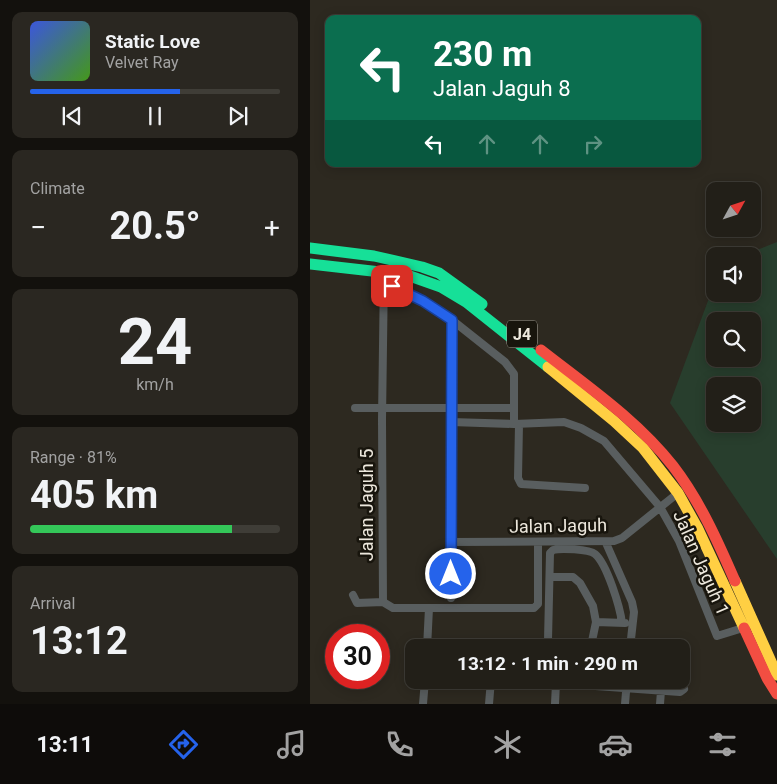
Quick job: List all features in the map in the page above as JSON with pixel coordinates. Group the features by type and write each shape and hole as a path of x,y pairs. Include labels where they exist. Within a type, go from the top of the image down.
{"main road":[{"name":"J4","path":"310,248 374,256 422,267 439,273 514,328 625,418 659,450 692,494 708,524 777,675"},
{"name":"J4","path":"310,264 384,278 407,275 435,284 466,302 502,329 636,441 667,476 678,493 702,537 743,628 767,678 777,694"},
{"path":"659,450 677,478 678,493 692,503 708,524"}],"street":[{"path":"384,278 452,320 510,367 514,374 518,478 521,484 585,488"},
{"name":"Jalan Jaguh 5","path":"383,602 382,408 384,278"},
{"path":"451,598 452,320"},
{"path":"355,408 514,408"},
{"name":"Jalan Jaguh 1","path":"451,422 517,424 564,422 595,434 604,441 660,507 679,541 717,636 743,628"},
{"name":"Jalan Jaguh","path":"451,542 606,543 622,538 678,493"},
{"path":"353,595 357,603 383,602 393,608 536,608 538,604 538,542"},
{"path":"606,543 632,602 634,612 631,639"},
{"name":"Jalan Jaguh","path":"550,577 551,551 555,548 590,551 595,554 610,581 620,610 622,623"},
{"path":"548,639 550,577 573,577 580,583 593,606 596,622 592,639"},
{"path":"427,639 429,608"},
{"path":"596,622 632,624"},
{"path":"423,704 424,689"},
{"path":"489,704 490,689"},
{"path":"555,704 556,689"},
{"path":"625,704 626,689"},
{"path":"651,689 680,692 684,689"},
{"path":"660,704 661,691"}],"green space":[{"path":"777,242 777,559 670,403 708,302 761,302 761,248"}],"traffic: fast":[{"path":"310,248 374,256 422,267 439,273 482,304"},
{"path":"310,264 407,275 441,287 466,302 548,367"}],"traffic: slow":[{"path":"548,367 614,421 643,448 678,493 698,529 744,628"},
{"path":"735,581 777,675"}],"traffic: jam":[{"path":"541,350 628,419 659,449 692,493 735,581"},
{"path":"744,628 767,678 777,694"}],"route":[{"path":"392,286 423,301 452,320 451,574"}]}
